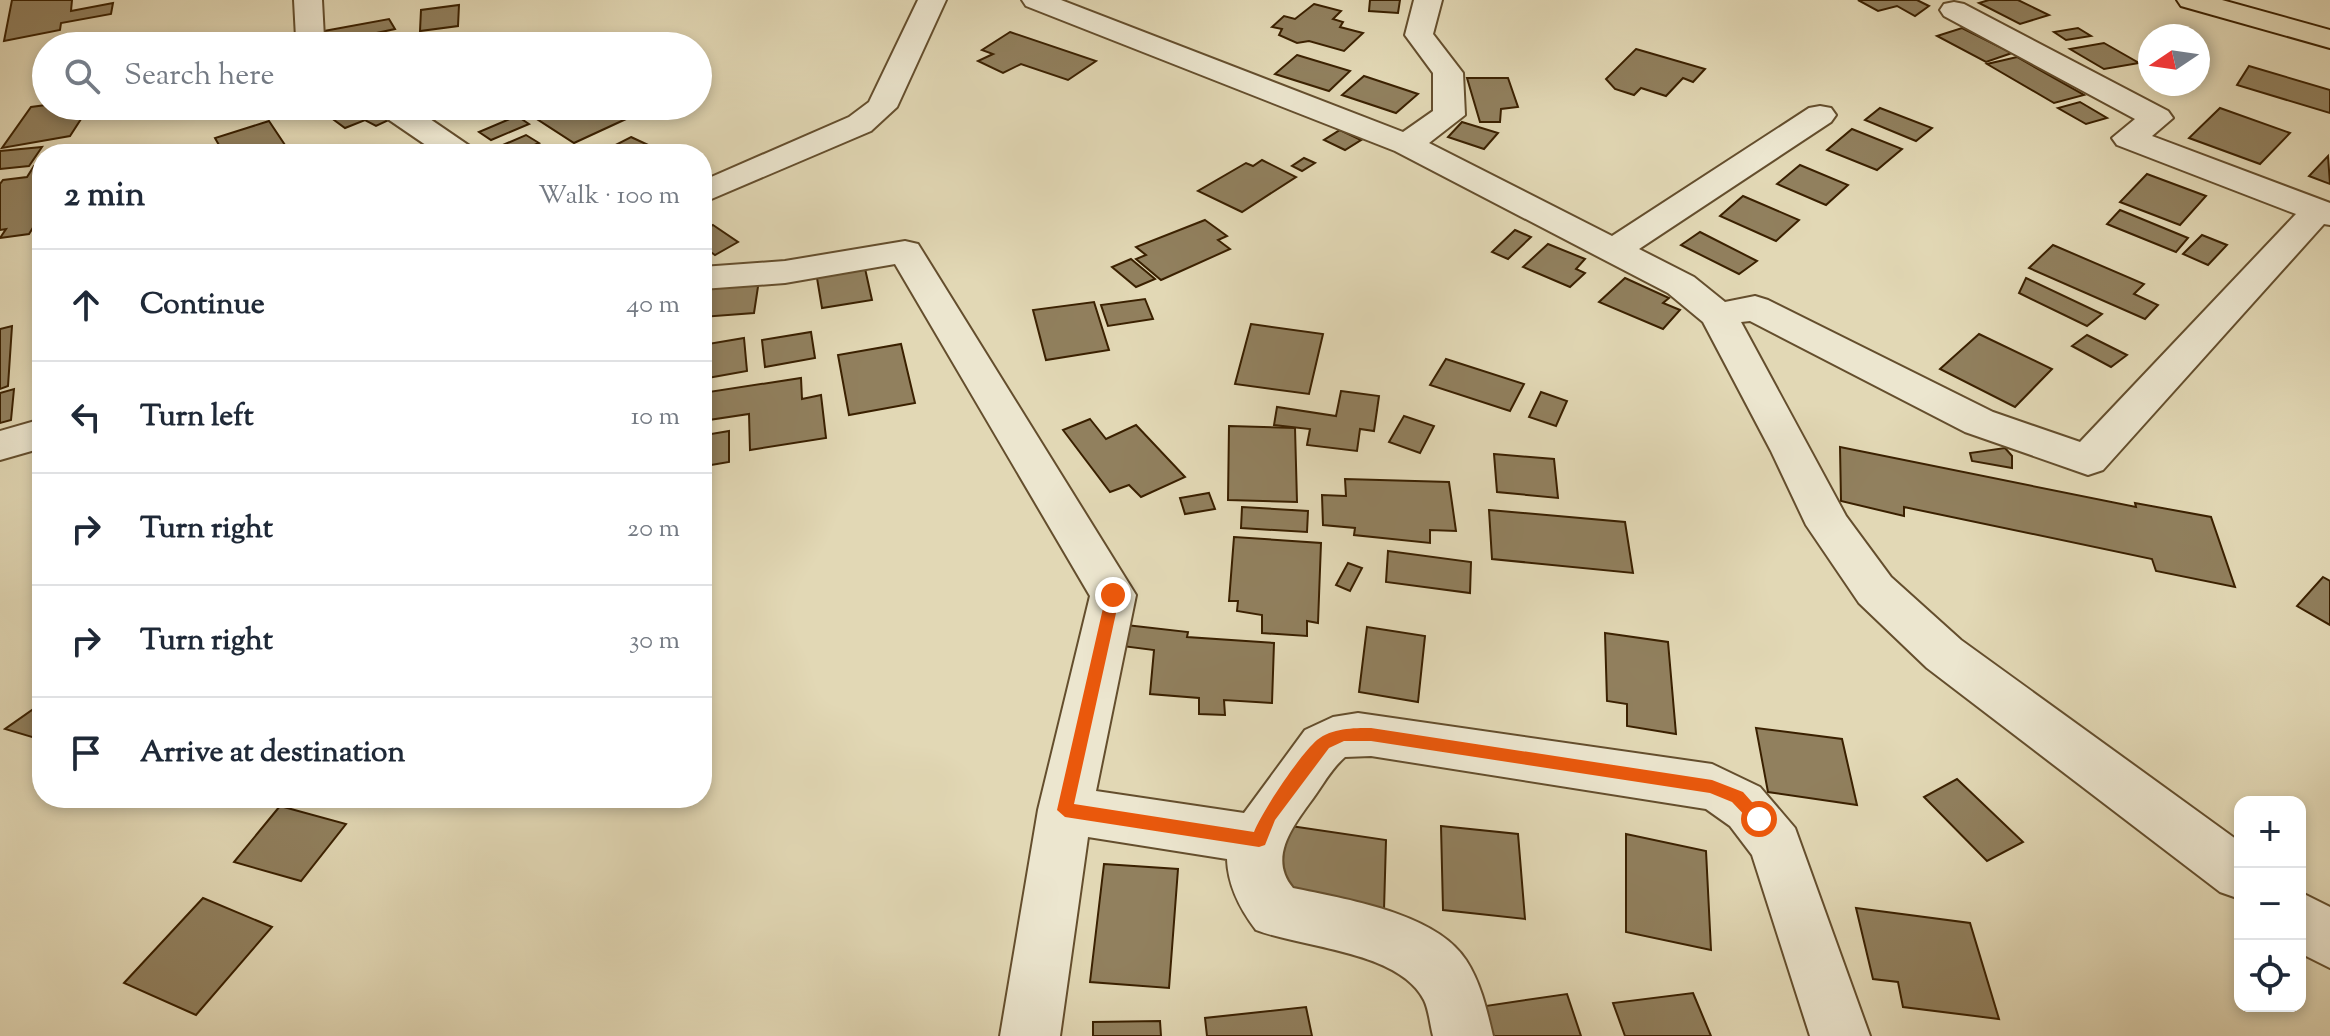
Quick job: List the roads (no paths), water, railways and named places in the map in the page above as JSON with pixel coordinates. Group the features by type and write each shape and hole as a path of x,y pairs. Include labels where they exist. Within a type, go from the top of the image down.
{"main road":[{"path":"2191,0 2330,39"}],"street":[{"path":"308,0 310,32"},
{"path":"712,189 860,124 882,107 932,0"},
{"path":"1036,0 1406,144 1681,285 1718,315 1792,451 1828,525 1875,590 1944,654 2234,870"},
{"path":"1406,144 1449,115 1448,73 1419,35 1428,0"},
{"path":"1718,315 1755,308 1979,422 2088,460 2324,213 2128,138 2157,118 1954,10"},
{"path":"1612,251 1820,115"},
{"path":"410,120 445,144"},
{"path":"712,277 785,272 905,252 1113,595 1065,810 1030,1036"},
{"path":"0,446 32,436"},
{"path":"1463,1036 1454,996 1443,975 1425,959 1392,940 1276,911 1263,899 1253,878 1253,854 1268,816 1323,744 1343,735 1371,734 1712,787 1737,797 1759,819 1776,845 1840,1036"},
{"path":"1065,810 1259,840"},
{"path":"2306,923 2330,941"}]}
